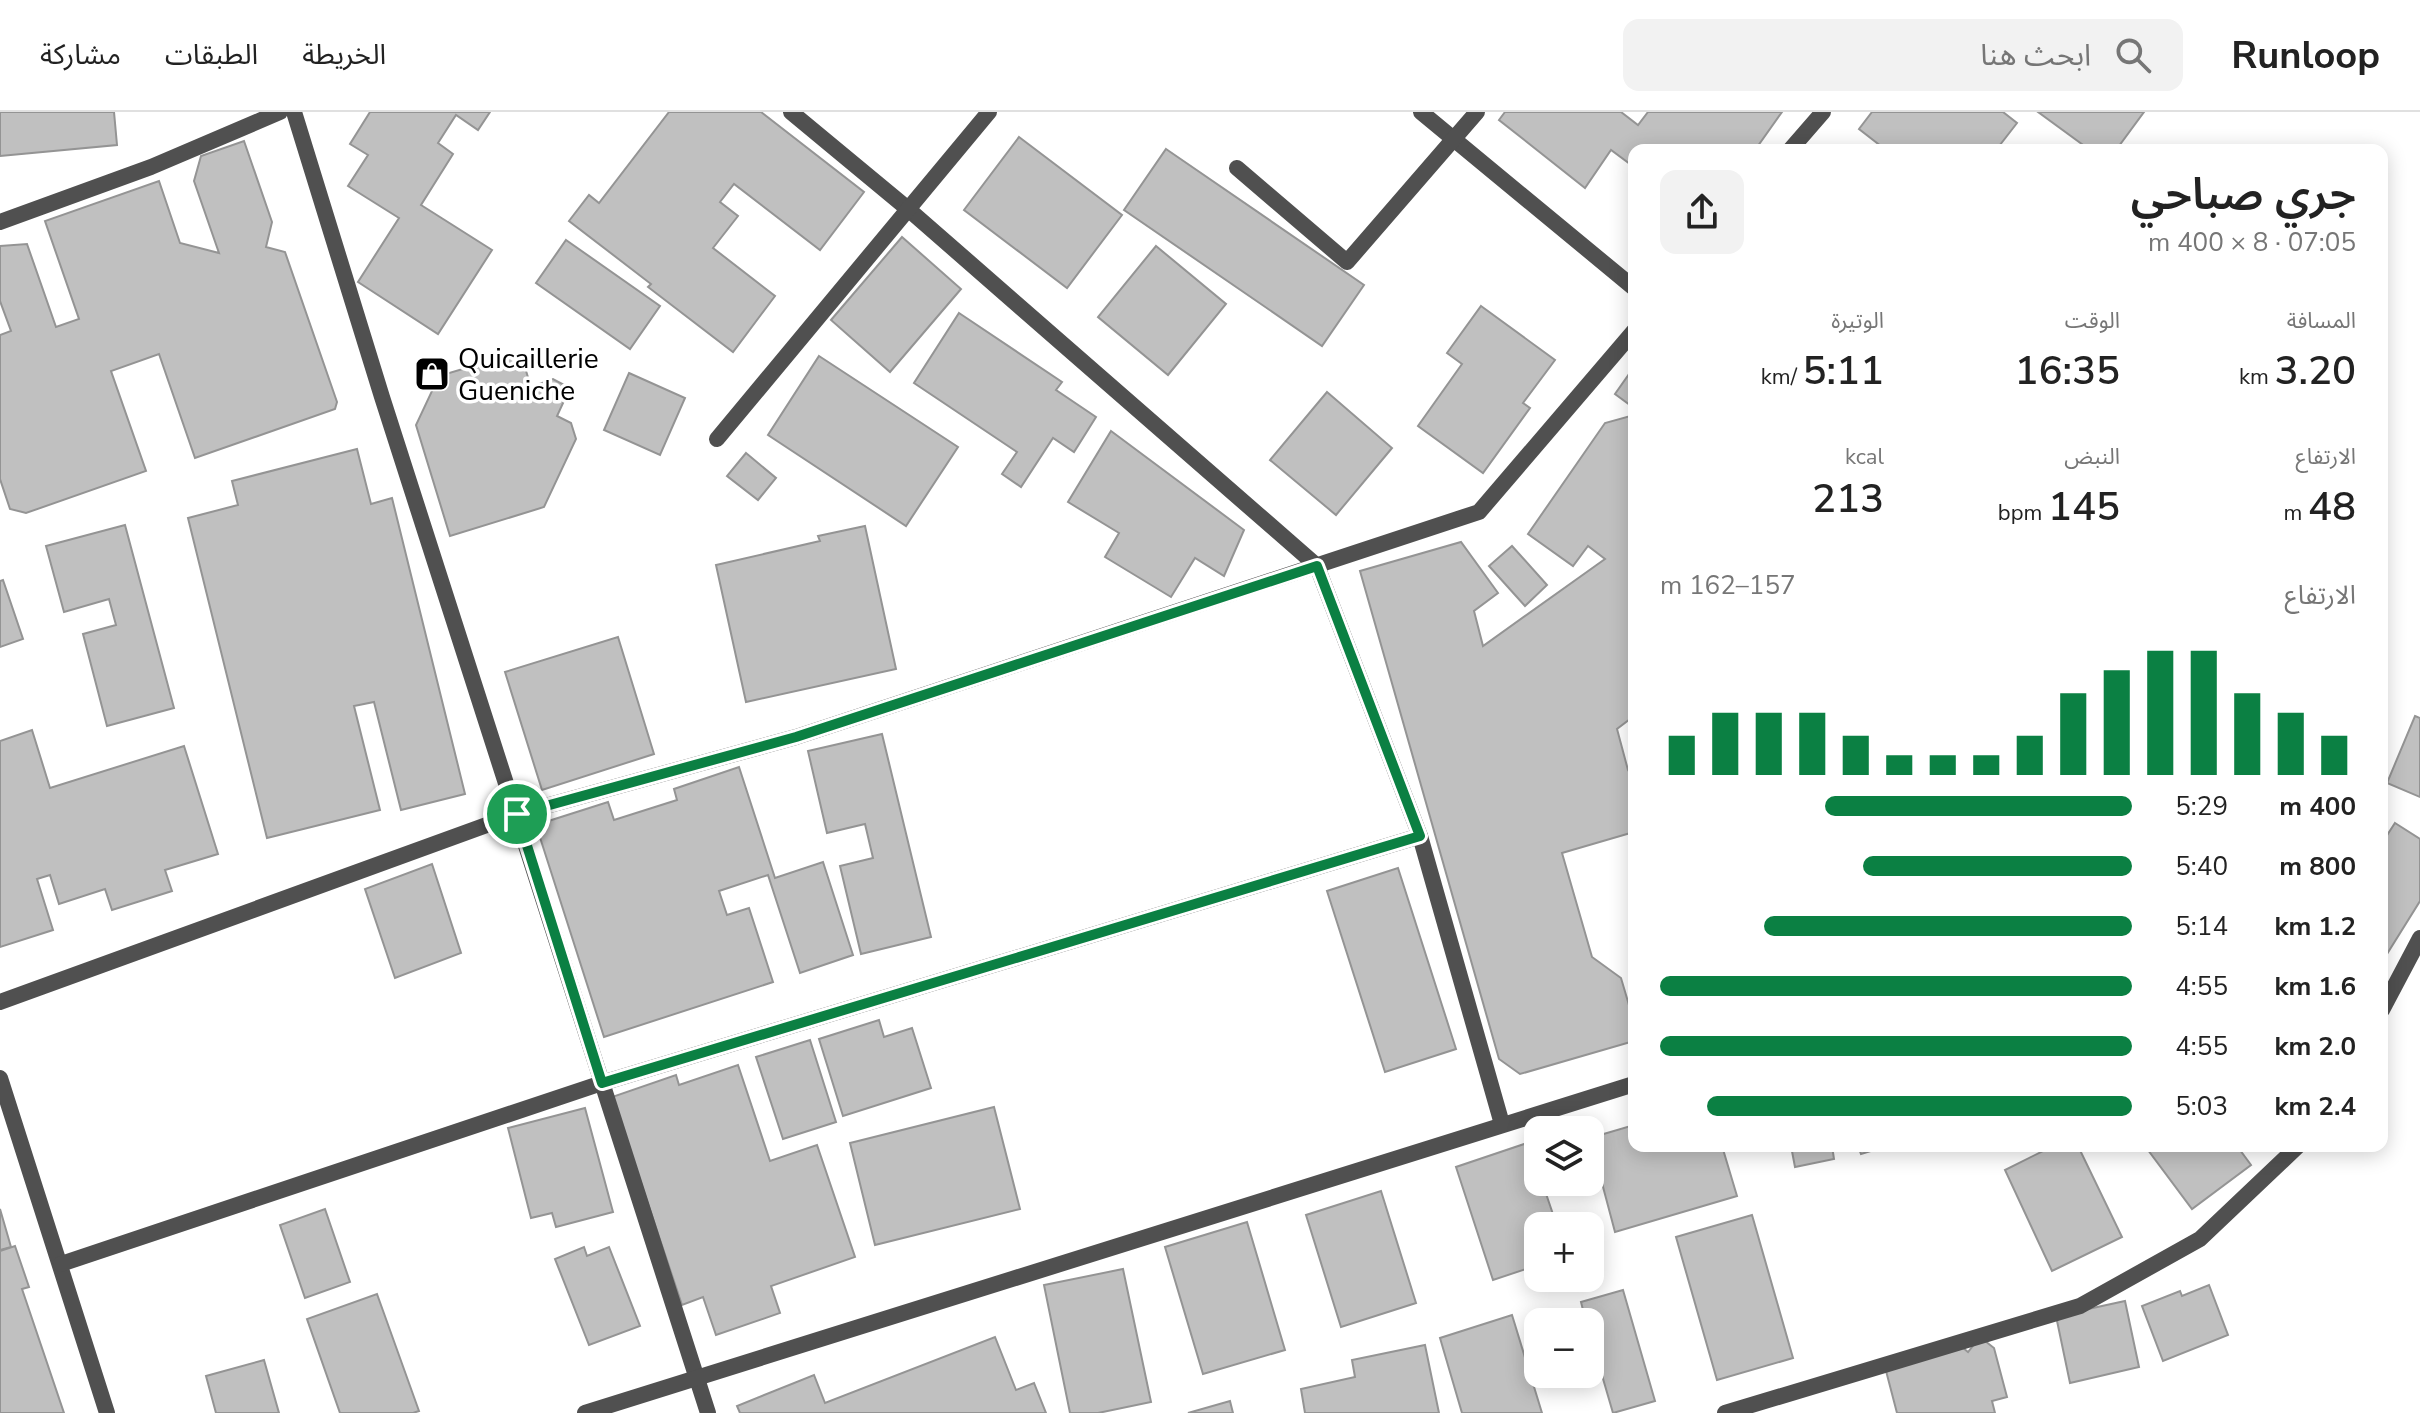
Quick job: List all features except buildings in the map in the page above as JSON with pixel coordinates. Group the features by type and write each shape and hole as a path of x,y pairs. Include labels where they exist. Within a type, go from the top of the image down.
{"street":[{"path":"0,222 151,167 280,112"},
{"path":"294,112 382,397 708,1413"},
{"path":"791,112 908,209 1317,566 1420,836 1502,1124"},
{"path":"717,439 989,112"},
{"path":"1421,112 1628,283"},
{"path":"1237,168 1347,262 1477,112"},
{"path":"1795,144 1823,112"},
{"path":"0,1002 517,814 796,737 1479,512 1628,338"},
{"path":"61,1264 602,1083 1420,836"},
{"path":"2388,999 2420,938"},
{"path":"0,1078 107,1413"},
{"path":"585,1413 1628,1086"},
{"path":"1725,1413 2080,1306 2200,1239 2292,1152"}],"place":[{"name":"Quicaillerie Gueniche","path":"432,374"}],"route":[{"path":"1317,566 1420,836 602,1083 517,814 796,737 1317,566"}]}
